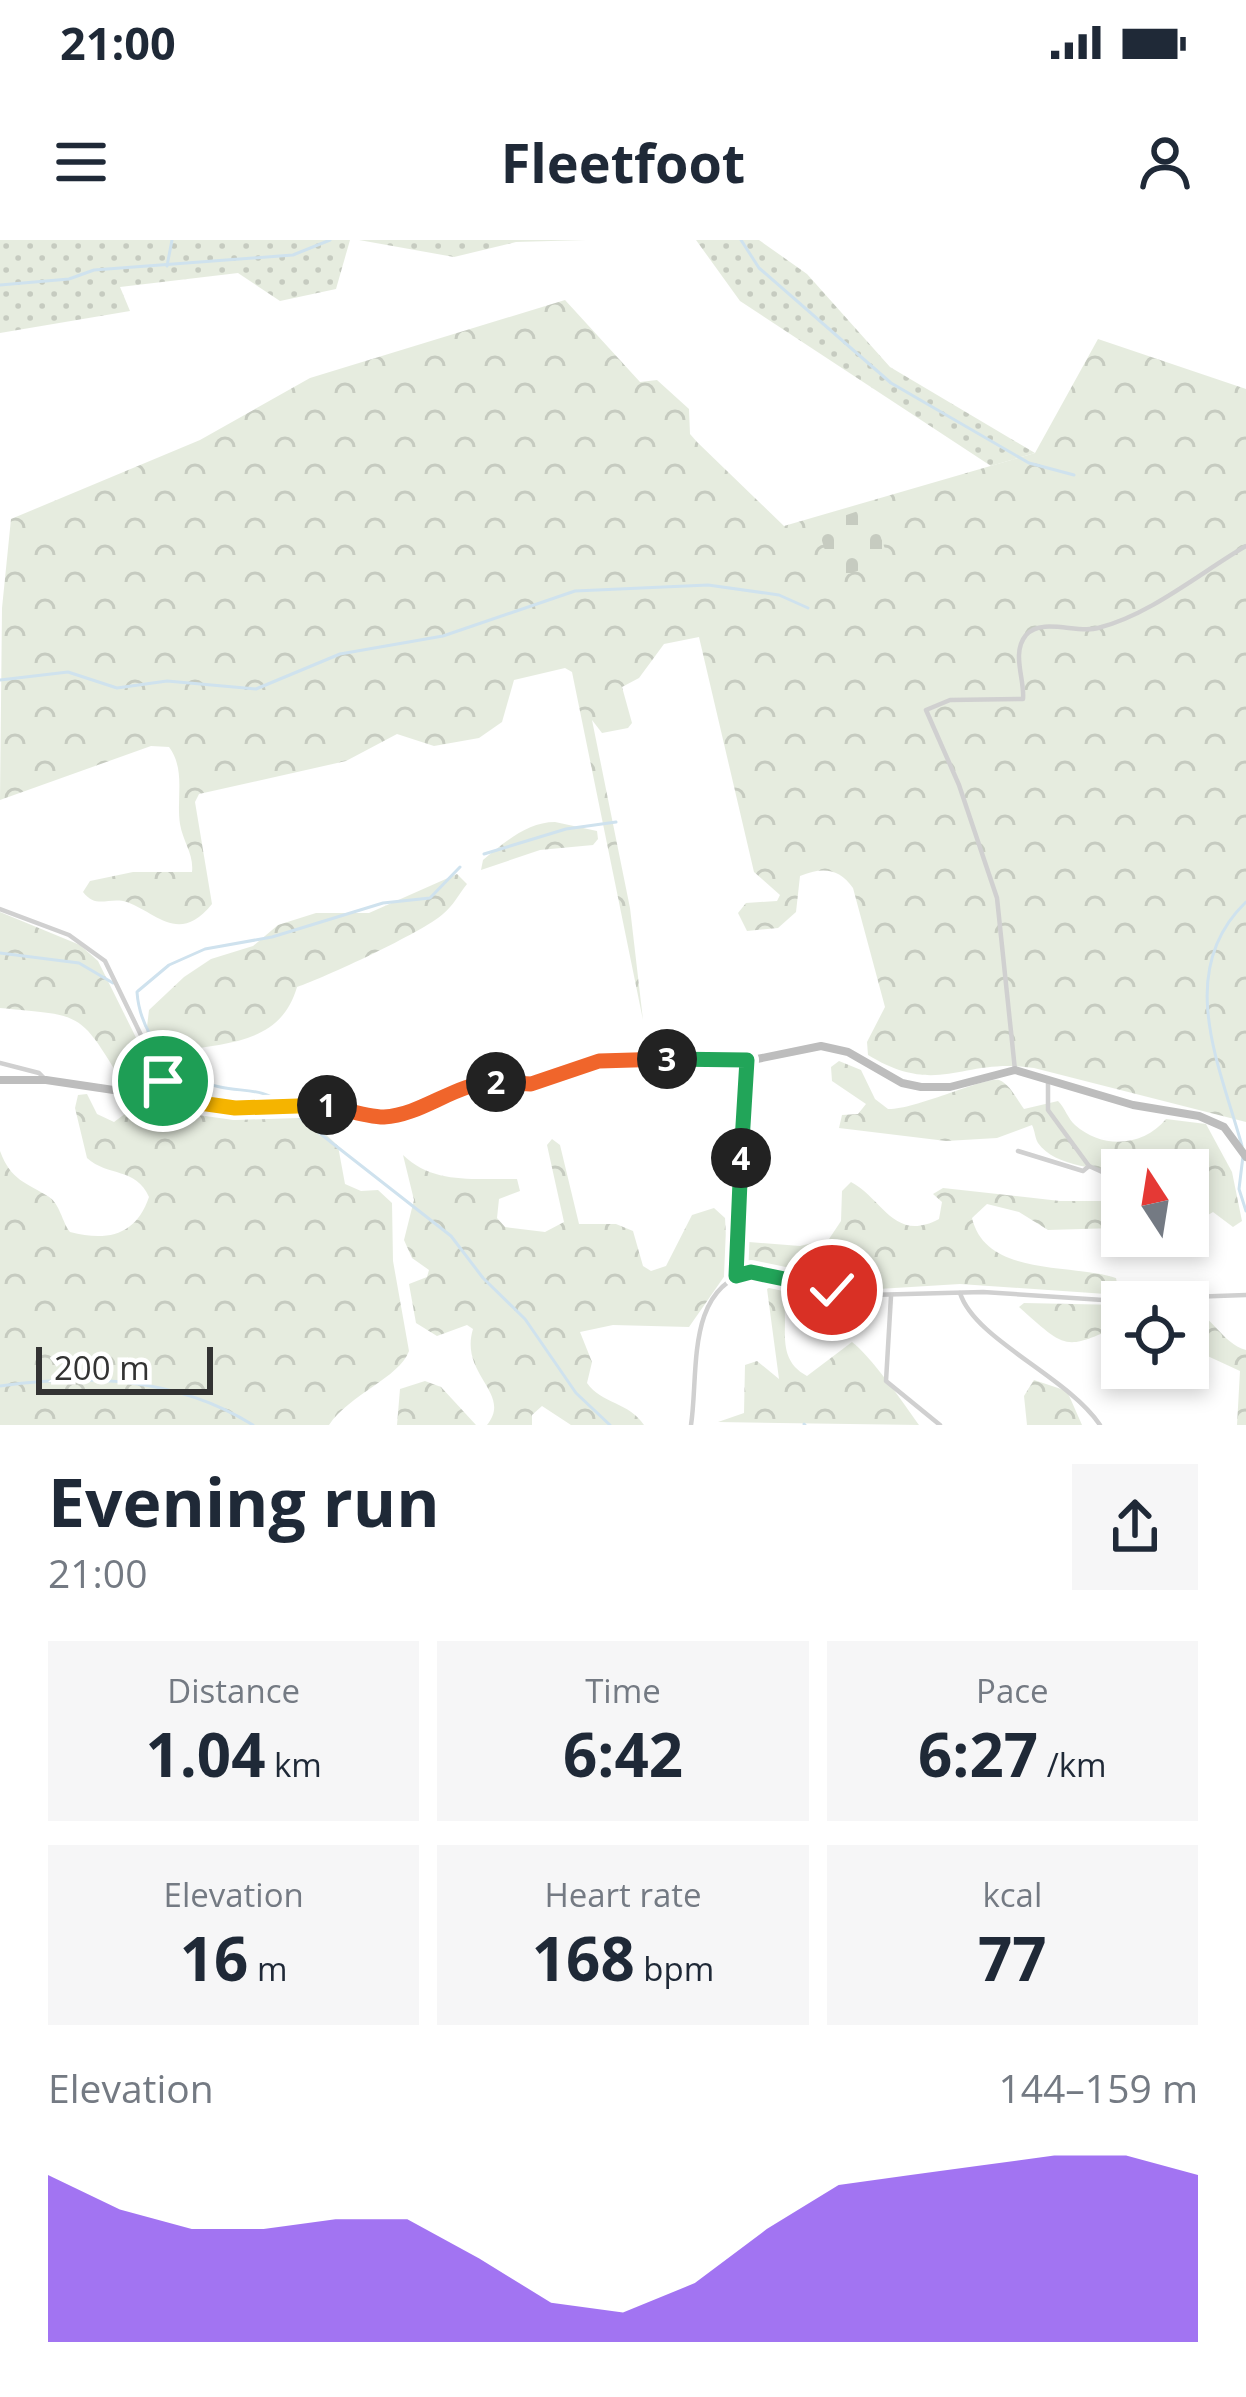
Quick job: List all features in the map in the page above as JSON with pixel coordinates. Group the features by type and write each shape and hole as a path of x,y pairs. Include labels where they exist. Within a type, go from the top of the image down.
{"street":[{"path":"1015,1070 997,898 959,785 926,710 950,700 1023,699 1022,644 1029,633 1042,627 1086,630 1114,622 1246,546"},
{"path":"0,909 69,935 105,962 172,1099"},
{"path":"0,1080 46,1080 235,1108 313,1103 379,1117 472,1083 549,1082 599,1061 747,1060 835,1047 902,1083 934,1088 1015,1070 1133,1106 1213,1121 1232,1134 1246,1157"},
{"path":"736,1276 747,1060"},
{"path":"0,1063 39,1072 46,1080"},
{"path":"1048,1078 1048,1110 1088,1166 1101,1172"},
{"path":"1018,1151 1083,1171 1088,1166"},
{"path":"691,1425 698,1331 713,1299 736,1276 751,1272 891,1296 960,1293 1103,1300 1246,1295"},
{"path":"960,1293 990,1332 1062,1382 1100,1425"},
{"path":"891,1296 886,1381 940,1425"}],"green space":[{"path":"0,240 350,240 336,289 280,301 238,273 120,287 130,311 0,333"},
{"path":"359,240 586,240 516,242 454,257"},
{"path":"696,240 759,240 807,274 890,367 1035,453 991,466 740,301"},
{"path":"565,300 640,382 657,380 689,409 690,434 784,526 1035,453 1098,339 1246,389 1246,1122 1034,1068 914,1074 868,1055 867,1042 885,1007 848,881 830,871 800,876 796,912 778,928 747,931 738,913 746,903 777,901 780,895 754,872 699,637 664,644 639,678 622,687 632,723 628,728 602,733 592,720 630,908 643,1020 572,672 565,668 514,680 502,722 479,738 434,746 397,734 346,761 199,794 195,802 212,904 189,923 168,923 127,902 98,901 83,892 90,881 133,872 192,872 180,824 177,765 169,747 151,746 0,800 2,608 11,519 200,440 310,378"},
{"path":"870,507 889,560 834,579 817,525"},
{"path":"555,822 597,831 598,839 593,845 540,850 481,870 483,860 516,835"},
{"path":"457,874 467,884 443,914 395,943 297,987 279,1019 266,1029 235,1042 155,1054 146,1035 149,1010 211,959 253,946 278,925 316,913 369,913"},
{"path":"0,912 80,945 98,961 159,1084 156,1090 132,1089 122,1082 96,1041 76,1021 0,1008"},
{"path":"839,1061 861,1070 875,1099 888,1109 999,1080 1024,1109 1058,1101 1075,1125 1110,1141 1146,1135 1166,1119 1206,1124 1232,1172 1242,1221 1233,1227 1213,1212 1209,1214 1209,1149 1101,1149 1101,1169 1050,1154 1038,1143 1032,1125 997,1138 946,1141 839,1128 842,1115 858,1114 866,1104 832,1081 831,1067"},
{"path":"87,1094 97,1114 114,1122 133,1108 152,1104 306,1115 338,1146 345,1184 361,1191 378,1190 392,1203 393,1261 409,1351 404,1361 329,1425 0,1425 0,1151 14,1175 53,1200 70,1232 119,1233 137,1220 149,1197 137,1181 87,1158 75,1108 78,1095"},
{"path":"552,1139 560,1145 579,1224 616,1224 633,1231 643,1266 651,1271 666,1266 692,1215 714,1208 725,1218 728,1271 689,1327 613,1325 580,1332 592,1362 587,1383 644,1425 571,1425 542,1406 532,1415 532,1425 487,1425 494,1403 473,1359 473,1329 467,1325 437,1336 416,1323 409,1284 427,1277 429,1270 412,1258 404,1240 414,1200 403,1155 442,1176 517,1179 520,1191 499,1199 497,1218 505,1227 545,1232 564,1222 547,1145"},
{"path":"851,1182 890,1216 911,1226 939,1219 942,1202 933,1194 943,1188 1101,1201 1101,1228 1048,1230 1019,1212 987,1204 972,1218 980,1237 1012,1259 1117,1281 1101,1281 1101,1294 960,1284 862,1290 815,1283 744,1260 749,1242 800,1246 829,1239 841,1221 842,1191"},
{"path":"777,1283 785,1308 786,1346 795,1367 807,1376 852,1342 919,1425 718,1422 744,1413 745,1365 757,1361 779,1379 767,1289"},
{"path":"1024,1303 1101,1305 1101,1334 1068,1342 1019,1307"},
{"path":"1209,1322 1246,1350 1246,1425 1237,1425 1240,1371 1209,1357"},
{"path":"1034,1380 1067,1391 1082,1425 1027,1425 1024,1396"},
{"path":"425,1381 441,1387 476,1425 397,1425 400,1389"}],"waterway":[{"path":"167,266 172,240"},
{"path":"0,285 69,279 94,270 293,255 330,240"},
{"path":"741,240 759,268 891,383 1029,463 1074,475"},
{"path":"0,680 68,672 117,688 167,681 256,689 340,654 443,636 575,591 708,585 779,595 808,608"},
{"path":"484,854 566,829 616,822"},
{"path":"138,991 169,965 205,949 272,937 383,903 430,898 460,867"},
{"path":"1242,1146 1215,1052 1207,988 1224,929 1246,902"},
{"path":"0,953 79,963 113,983"},
{"path":"137,992 153,1039 188,1074 220,1087 261,1093 283,1104"},
{"path":"290,1110 451,1236 483,1278 525,1319 576,1393 610,1425"},
{"path":"1243,1156 1239,1189 1246,1211"},
{"path":"0,1386 66,1380 131,1383 193,1397 253,1425"}],"route":[{"path":"163,1081 172,1099 235,1108 313,1103 379,1117 395,1115 472,1083 549,1082 599,1061 747,1060 736,1276 751,1272 832,1290"}]}
